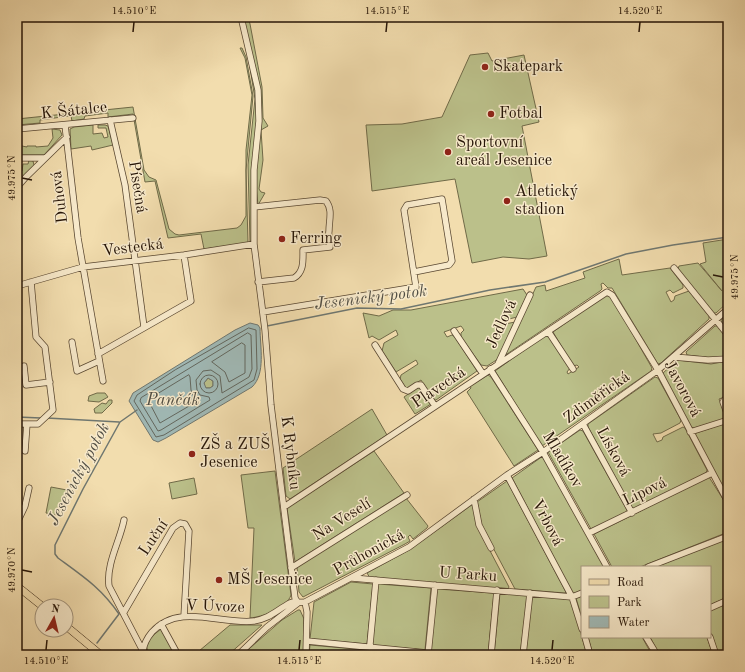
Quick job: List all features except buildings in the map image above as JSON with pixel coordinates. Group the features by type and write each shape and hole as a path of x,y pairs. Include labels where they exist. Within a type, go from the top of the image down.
{"main road":[{"path":"17,586 34,600"},
{"path":"74,633 101,655"}],"street":[{"name":"K Rybníku","path":"241,17 258,99 258,121 254,170 254,244 258,282 266,330 271,405 295,598 298,603"},
{"name":"K Šátalce","path":"17,129 133,118"},
{"name":"Písečná","path":"110,120 125,185 144,326"},
{"name":"Duhová","path":"64,125 78,238 103,381"},
{"path":"17,198 18,186 66,137"},
{"path":"17,158 44,158"},
{"path":"263,312 416,287 404,210 407,205 442,199 452,261 449,265 414,272"},
{"path":"254,208 320,200 326,201 330,205 328,232 330,248 303,250 302,269 299,275 294,278 258,282"},
{"name":"Vestecká","path":"17,286 83,267 184,255 254,244"},
{"path":"98,354 144,326 191,301 184,255"},
{"path":"674,268 728,335"},
{"path":"17,424 38,424 53,410 45,347 36,337 31,282"},
{"name":"Plavecká","path":"284,507 604,293 609,292"},
{"name":"Javorová","path":"609,292 658,370 728,502"},
{"name":"Jedlová","path":"498,364 530,295"},
{"name":"Zdiměřická","path":"474,499 658,370 728,309"},
{"path":"454,331 483,374"},
{"path":"548,331 573,369"},
{"path":"72,342 77,371 99,361"},
{"path":"375,345 403,389 408,391 421,385 435,406"},
{"path":"674,357 708,360 728,358"},
{"path":"24,366 26,385 50,382"},
{"name":"Mladíkov","path":"490,369 543,452 606,566"},
{"path":"726,398 723,402 728,416"},
{"path":"690,432 728,420"},
{"path":"25,451 27,424"},
{"name":"Lísková","path":"583,424 632,513"},
{"name":"Lipová","path":"589,533 712,473"},
{"name":"Vrbová","path":"507,475 572,596 581,626"},
{"path":"17,523 25,506 30,488"},
{"name":"Na Veselí","path":"291,568 407,495"},
{"path":"474,499 479,525 491,548"},
{"name":"Průhonická","path":"238,655 267,627 298,603 305,602 409,546 474,499"},
{"path":"124,520 114,552 109,582 111,590 124,612 144,653"},
{"name":"Luční","path":"124,612 173,528 180,522 185,524 189,532 184,616"},
{"path":"651,566 728,536"},
{"name":"U Parku","path":"351,578 572,596 581,593"},
{"path":"369,655 376,580"},
{"path":"307,642 428,654 435,585"},
{"path":"491,655 497,590"},
{"path":"522,655 530,593"},
{"path":"711,608 728,600"},
{"path":"305,602 307,612 306,655"},
{"name":"V Úvoze","path":"144,653 147,638 161,624 184,616 254,621 271,616 290,603 298,603"},
{"path":"161,624 178,655"},
{"path":"584,638 590,655"},
{"path":"647,638 657,655"},
{"path":"710,638 716,655"}],"green space":[{"path":"243,17 248,17 250,24 262,87 263,118 268,126 261,130 263,160 259,189 261,192 265,193 258,205 255,177 260,109"},
{"path":"240,48 242,48 246,57 253,96 246,170 246,150 252,95 245,58"},
{"name":"Sportovní areál Jesenice","path":"488,53 492,61 524,55 539,122 522,126 547,256 529,259 503,257 472,263 455,179 372,191 366,125 402,124 442,117 470,55"},
{"path":"248,56 255,85 257,112 252,239 250,242 248,165 255,99"},
{"path":"133,107 144,170 149,177 156,180 169,229 175,234 179,235 237,228 241,225 246,216 246,170 248,243 204,249 201,234 168,238 155,181 145,182 133,114 108,117 108,113 85,116 84,119 72,121 71,116 69,116 40,120 40,123 17,125 17,119"},
{"path":"93,125 93,134 102,133 104,138 108,137 106,128 98,128 98,125 108,126 113,145 92,150 91,146 71,149 70,129 74,127"},
{"path":"52,129 60,130 62,135 44,155 17,155 17,145 27,147 48,146 53,138"},
{"path":"29,160 33,161 34,165 17,182 17,175 22,171 23,164 28,164"},
{"path":"728,239 728,302 716,313 713,313 678,269 679,266 698,263 722,291 700,264 706,262 703,243"},
{"path":"619,259 622,275 670,268 683,285 683,288 673,293 670,290 666,292 671,302 674,300 675,296 689,291 709,316 709,319 661,363 658,364 612,288 608,288 603,283 601,284 602,289 600,291 504,356 536,287 545,285 546,291 585,278 583,272"},
{"path":"523,289 527,295 517,317 505,320 505,324 515,322 498,359 487,366 481,365 461,337 461,333 464,330 461,326 444,332 447,337 452,335 455,337 477,371 436,400 434,400 421,380 408,388 405,387 400,379 401,375 418,364 416,360 396,372 382,351 384,343 398,335 396,330 379,340 372,336 369,338 363,313 379,316 393,310 411,310"},
{"path":"605,295 611,296 652,368 651,371 542,446 495,371 544,336 550,337 570,368 567,372 568,374 579,367 577,365 573,366 553,332"},
{"path":"728,314 728,332 721,323 721,320"},
{"path":"715,326 718,326 728,338 728,356 712,358 687,355 686,352"},
{"path":"677,360 711,364 728,361 728,399 727,396 719,399 726,416 725,419 694,428 691,427 662,374"},
{"path":"488,375 491,377 538,450 514,466 467,392 471,388 470,386"},
{"path":"655,377 658,378 681,420 680,423 661,433 653,434 657,442 662,440 663,437 683,427 685,428 707,470 706,473 634,509 632,508 588,427 588,424"},
{"path":"208,378 213,381 213,386 210,388 205,388 204,383"},
{"path":"417,388 420,388 431,404 415,414 404,397"},
{"path":"97,393 105,393 108,397 99,402 88,401 89,396"},
{"path":"109,400 112,400 112,403 102,413 95,413 94,409 102,403 106,404"},
{"path":"372,409 387,435 290,499 286,496 283,468"},
{"path":"726,423 728,424 728,496 695,436 696,433"},
{"path":"580,430 583,431 627,510 626,513 591,529 548,452"},
{"path":"374,451 404,493 295,562 287,508"},
{"path":"543,456 603,566 581,566 581,590 573,594 512,478"},
{"path":"275,471 291,595 285,604 274,611 250,618 254,528 248,528 241,475"},
{"path":"709,477 728,507 728,532 643,566 611,566 594,534"},
{"path":"194,478 197,494 172,499 169,483"},
{"path":"507,481 566,592 565,593 515,589 482,527 477,502"},
{"path":"51,487 67,490 62,516 46,513"},
{"path":"406,498 428,526 427,528 413,539 410,535 408,537 410,541 405,544 303,597 299,592 297,567"},
{"path":"473,504 478,528 509,587 508,589 370,578 367,573 409,550"},
{"path":"728,538 728,597 711,605 711,566 658,566"},
{"path":"351,582 373,584 367,644 310,639 314,602"},
{"path":"378,584 431,588 425,650 372,645"},
{"path":"437,589 494,593 488,655 430,655"},
{"path":"500,593 528,595 520,655 494,655"},
{"path":"531,596 571,599 587,655 525,655"},
{"path":"581,596 581,615 576,598"},
{"path":"728,603 728,655 719,655 711,634 711,610"},
{"path":"300,610 304,619 304,655 242,655 282,620"},
{"path":"230,625 262,625 228,655 203,655 199,651"},
{"path":"161,629 176,655 149,655 146,645 151,637"},
{"path":"588,638 643,638 652,655 593,655"},
{"path":"651,638 707,638 713,655 660,655"},
{"path":"310,645 366,650 366,655 309,655"},
{"path":"372,650 419,655 371,655"}],"water":[{"name":"Pančák","path":"250,323 258,325 260,328 261,367 259,375 252,387 166,438 158,442 153,440 129,401 133,393 235,330","holes":["208,378 213,381 213,386 206,388 204,383"]}],"waterway":[{"name":"Jesenický potok","path":"267,326 357,308 401,309 490,290 545,282 626,254 728,237"},
{"name":"Jesenický potok","path":"97,643 119,614 99,590 58,558 55,554 55,545 83,489 120,422 137,410"},
{"path":"17,417 41,418"},
{"path":"47,418 119,422"}],"place":[{"name":"Skatepark","path":"485,67"},
{"name":"Fotbal","path":"491,114"},
{"name":"Sportovní areál Jesenice","path":"448,152"},
{"name":"Atletický stadion","path":"507,201"},
{"name":"Ferring","path":"282,239"},
{"name":"ZŠ a ZUŠ Jesenice","path":"192,454"},
{"name":"MŠ Jesenice","path":"219,580"}]}
